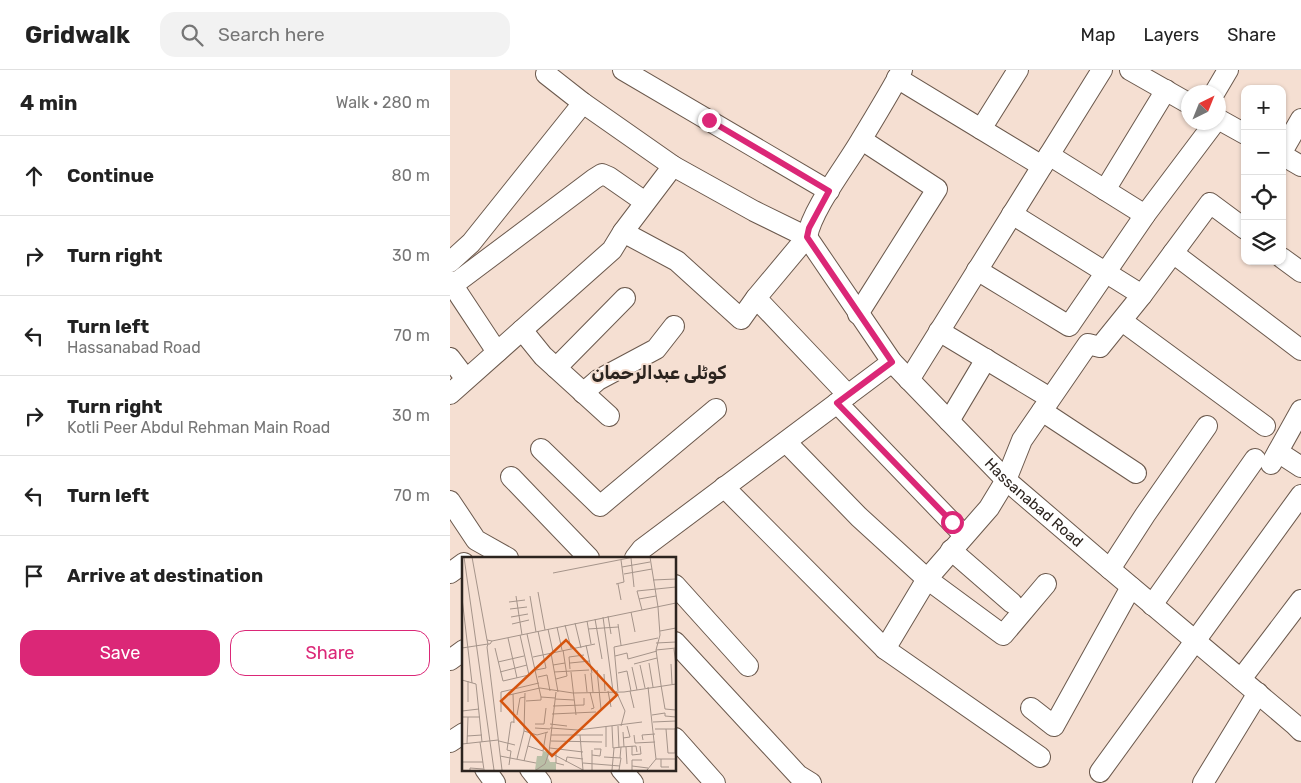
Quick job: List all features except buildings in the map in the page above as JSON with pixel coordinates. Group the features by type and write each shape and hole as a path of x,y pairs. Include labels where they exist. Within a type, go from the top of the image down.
{"street":[{"path":"623,70 829,191"},
{"path":"981,129 1018,70"},
{"path":"909,380 1102,70"},
{"path":"1130,70 1181,98"},
{"path":"1219,85 1228,70"},
{"path":"546,74 583,103 673,166 737,202 807,237"},
{"path":"623,232 677,261 741,319 807,237 809,228 829,191 862,140 900,74 981,129 1104,190 1145,215"},
{"path":"1104,190 1166,90"},
{"path":"450,262 471,243 583,103"},
{"path":"1286,146 1301,119"},
{"path":"1226,123 1241,132"},
{"path":"977,270 1069,326 1145,215 1209,130"},
{"path":"858,314 937,189 862,140"},
{"path":"1286,156 1301,166"},
{"path":"450,394 612,250 623,232 673,166"},
{"path":"497,352 452,283 602,174 645,202"},
{"path":"885,649 927,579 989,508 1006,480 1022,440 1088,344 1100,347 1142,295 1210,202 1241,226"},
{"path":"1012,214 1142,295"},
{"name":"Hassanabad Road","path":"807,237 892,362 1006,480 1241,679 1299,723"},
{"path":"1173,253 1301,350"},
{"path":"1286,261 1301,272"},
{"path":"556,368 625,298"},
{"path":"756,298 843,399 958,543 1012,604"},
{"path":"1122,321 1265,426"},
{"path":"583,393 598,380 656,349 674,326"},
{"path":"522,330 543,356 609,416"},
{"path":"939,331 986,359 1136,473"},
{"path":"450,358 466,379"},
{"path":"949,421 986,359"},
{"path":"642,555 724,487 892,362"},
{"path":"541,449 600,506 716,409"},
{"path":"1152,605 1268,458 1301,410"},
{"path":"1110,569 1207,426"},
{"path":"786,442 859,517 927,579 1003,635 1046,584"},
{"path":"1268,458 1301,467"},
{"path":"511,476 588,557"},
{"path":"724,487 885,649 1040,757"},
{"path":"1100,772 1301,495"},
{"path":"450,501 476,540 480,552 503,557"},
{"path":"450,573 462,564"},
{"path":"676,586 748,666"},
{"path":"1031,708 1054,726 1131,587"},
{"path":"1241,679 1301,600"},
{"path":"676,643 798,775 807,782"},
{"path":"450,660 462,651"},
{"path":"1203,783 1258,693"},
{"path":"676,739 715,783"},
{"path":"486,770 495,783"},
{"path":"531,770 542,783"},
{"path":"622,770 632,783"}],"district":[{"name":"کوٹلی عبدالرحمان","path":"659,373"}],"route":[{"path":"709,120 829,191 809,228 807,237 892,362 837,403 952,522"}]}
